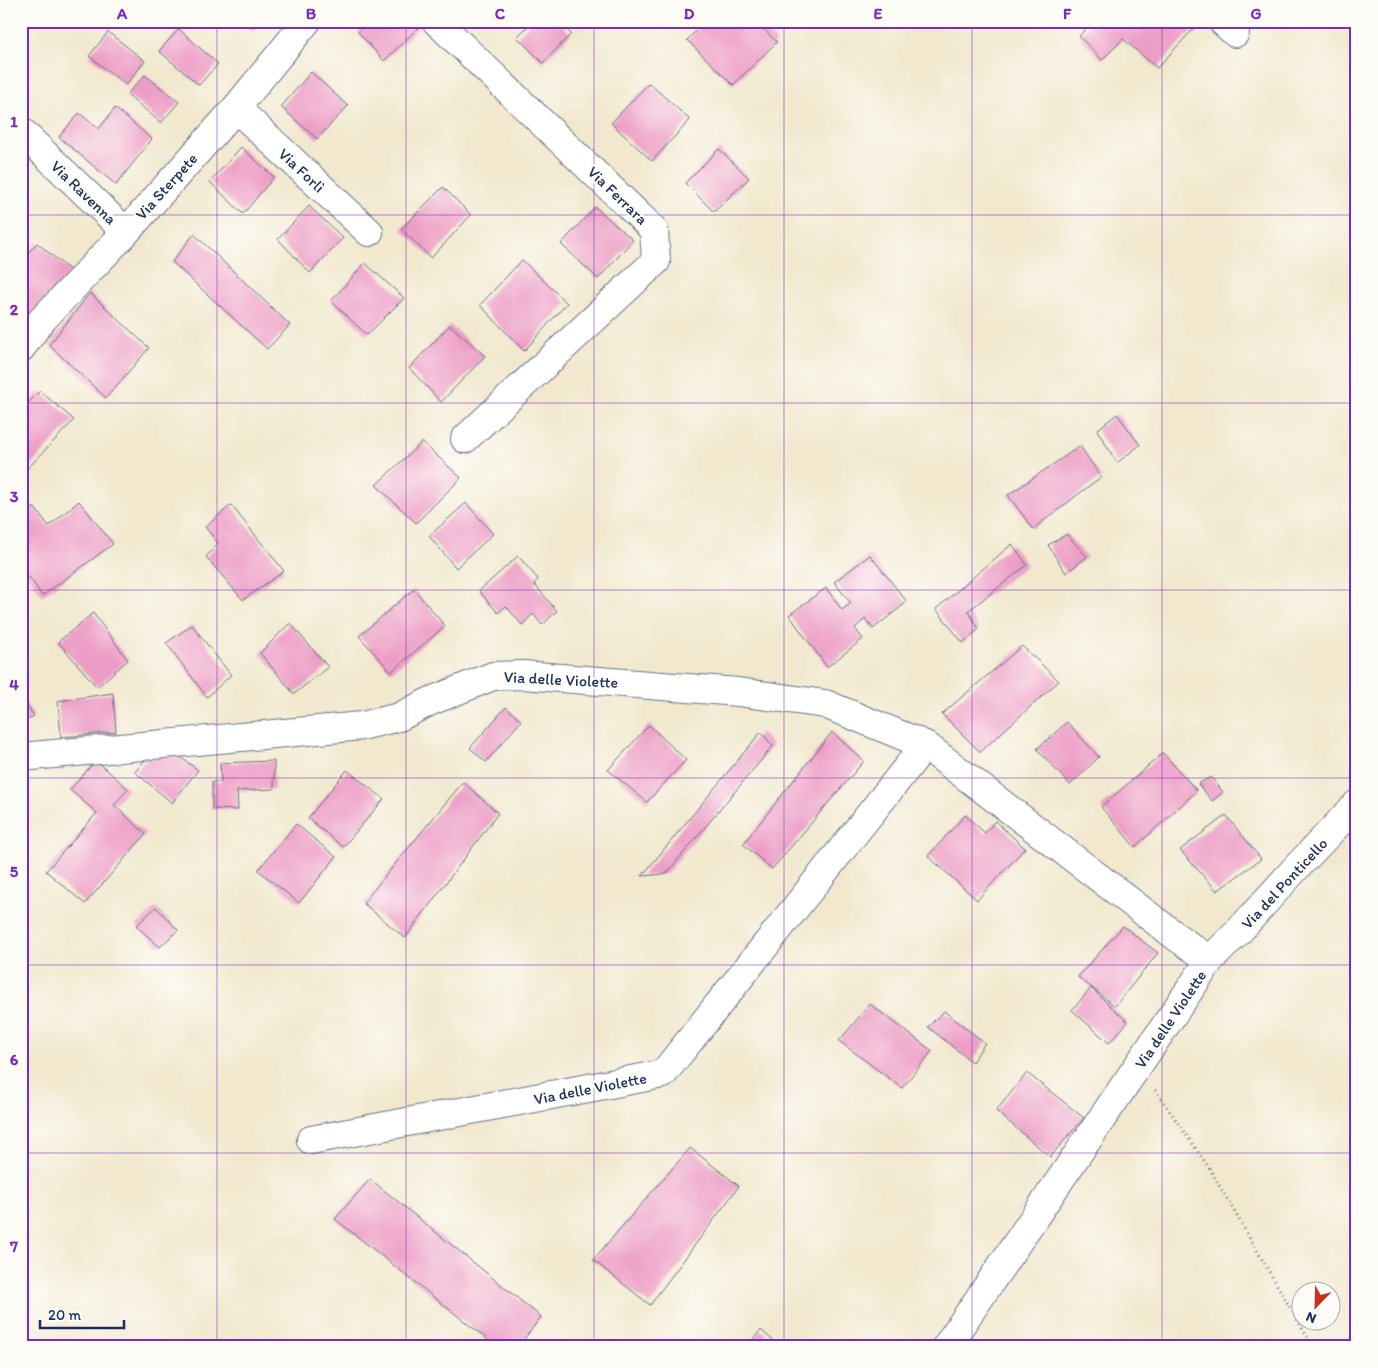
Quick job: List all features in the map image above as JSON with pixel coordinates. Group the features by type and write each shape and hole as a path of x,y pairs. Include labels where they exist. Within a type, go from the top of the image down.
{"street":[{"name":"Via Sterpete","path":"21,348 41,321 126,232 236,108 307,21"},
{"name":"Via Ferrara","path":"436,21 654,230 656,261 465,439"},
{"name":"Via Forlì","path":"236,108 369,232"},
{"name":"Via Ravenna","path":"21,131 126,232"},
{"name":"Via delle Violette","path":"21,757 362,726 399,717 431,701 492,676 524,675 738,692 825,704 925,745 1178,938 1210,960 946,1347"},
{"name":"Via delle Violette","path":"311,1140 663,1074 925,745"},
{"name":"Via del Ponticello","path":"1210,960 1357,804"}],"path":[{"path":"1138,1065 1208,1166 1313,1347"}],"building":[{"path":"244,21 259,21 253,29"},
{"path":"369,21 411,21 418,28 384,61 358,32"},
{"path":"533,21 558,21 571,34 543,63 517,37"},
{"path":"706,21 755,21 777,42 733,85 687,40"},
{"path":"1094,21 1190,21 1196,26 1157,68 1123,39 1102,60 1079,36"},
{"path":"179,29 218,64 199,85 159,51"},
{"path":"108,32 145,61 126,85 89,56"},
{"path":"311,72 348,106 317,139 281,107"},
{"path":"145,75 179,102 161,123 127,94"},
{"path":"649,83 690,120 652,161 611,123"},
{"path":"115,108 152,139 116,185 59,137 79,113 99,129"},
{"path":"241,147 274,177 243,214 210,182"},
{"path":"719,149 749,178 714,212 685,183"},
{"path":"443,187 471,215 431,258 401,229"},
{"path":"309,206 343,238 310,273 278,239"},
{"path":"595,207 633,240 598,279 561,244"},
{"path":"194,234 290,325 267,349 172,262"},
{"path":"37,243 71,271 21,336 21,261"},
{"path":"522,260 567,303 524,351 480,305"},
{"path":"365,263 404,298 367,335 331,301"},
{"path":"90,293 149,348 106,398 49,345"},
{"path":"450,325 485,356 441,402 409,368"},
{"path":"40,391 74,420 28,468 21,462 21,410"},
{"path":"1117,414 1140,445 1117,463 1097,430"},
{"path":"422,442 461,478 416,523 376,485"},
{"path":"1080,446 1101,477 1033,529 1008,495"},
{"path":"79,501 113,544 42,596 31,579 21,572 21,522 34,507 49,526"},
{"path":"466,503 493,534 456,568 429,536"},
{"path":"231,505 284,571 243,600 206,557 218,543 205,527"},
{"path":"1067,534 1087,557 1066,573 1048,545"},
{"path":"1012,544 1027,565 968,611 979,629 963,643 936,609"},
{"path":"870,555 907,602 873,629 865,619 855,628 863,639 827,667 789,615 826,588 842,610 851,603 834,582"},
{"path":"518,556 538,579 534,584 557,611 542,625 533,614 522,625 506,606 498,613 479,591"},
{"path":"414,589 445,626 391,672 359,636"},
{"path":"93,613 128,660 97,687 58,642"},
{"path":"290,623 328,667 294,694 260,653"},
{"path":"192,625 231,675 207,697 166,643"},
{"path":"1022,646 1059,681 980,752 942,714"},
{"path":"113,693 116,732 61,737 58,701"},
{"path":"21,696 34,716 21,723"},
{"path":"506,707 521,721 486,762 470,748"},
{"path":"1067,722 1099,757 1070,785 1037,749"},
{"path":"649,725 686,760 647,802 608,770"},
{"path":"761,732 773,746 666,874 642,876"},
{"path":"832,732 864,761 772,869 743,844"},
{"path":"171,750 198,770 172,803 135,772 148,756"},
{"path":"1163,753 1197,791 1135,847 1101,807"},
{"path":"96,760 128,789 114,805 146,834 85,904 46,871 97,813 70,790"},
{"path":"274,761 274,789 237,791 238,810 212,809 212,782 221,782 220,763"},
{"path":"347,770 384,799 343,847 308,818"},
{"path":"1211,777 1223,792 1212,801 1198,784"},
{"path":"463,782 498,813 405,938 363,903"},
{"path":"965,815 985,833 995,821 1025,848 977,900 928,856"},
{"path":"1226,815 1261,859 1217,891 1180,850"},
{"path":"296,824 336,857 299,903 258,870"},
{"path":"156,907 178,930 160,947 136,926"},
{"path":"1123,926 1158,953 1115,1006 1078,977"},
{"path":"1091,988 1128,1022 1109,1043 1072,1010"},
{"path":"870,1004 932,1051 902,1088 839,1041"},
{"path":"944,1011 985,1043 972,1062 928,1027"},
{"path":"1027,1073 1084,1118 1050,1157 996,1111"},
{"path":"690,1148 739,1186 650,1305 593,1260"},
{"path":"370,1179 541,1317 518,1347 497,1347 335,1219"},
{"path":"761,1330 780,1347 746,1347"}]}
